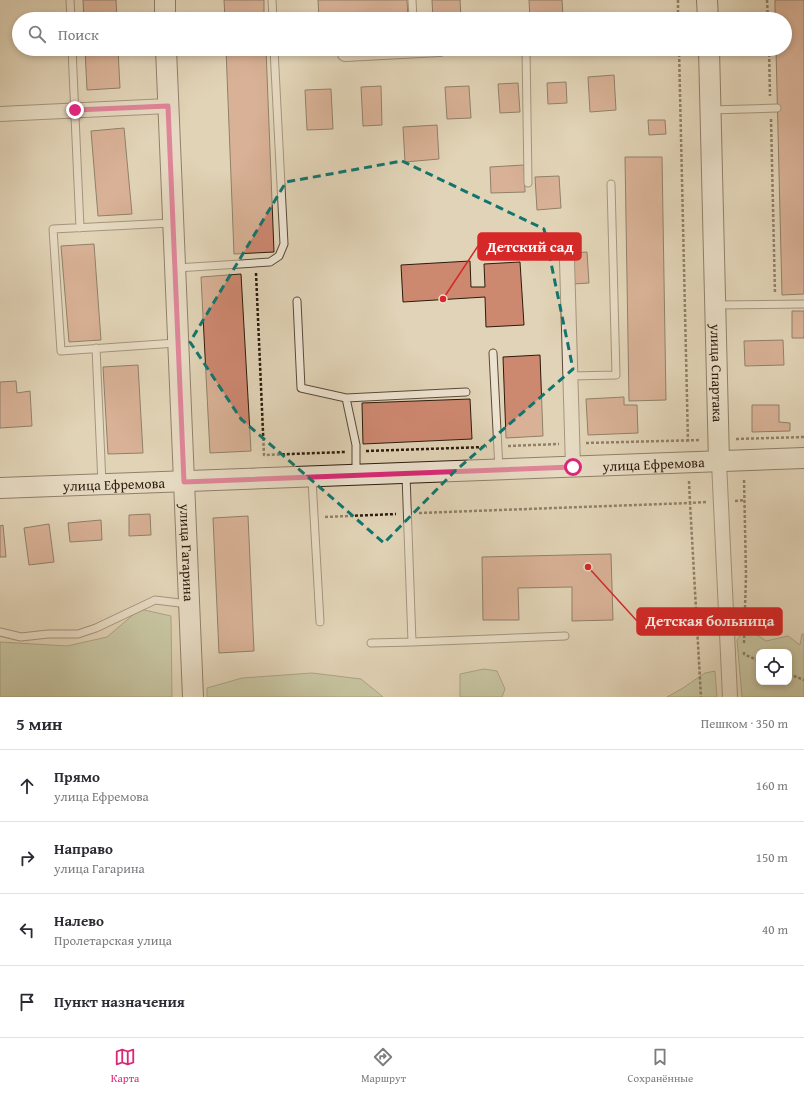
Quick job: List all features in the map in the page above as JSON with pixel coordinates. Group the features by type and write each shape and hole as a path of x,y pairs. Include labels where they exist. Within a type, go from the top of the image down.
{"street":[{"path":"165,0 165,12"},
{"path":"707,0 708,12"},
{"name":"улица Гагарина","path":"166,56 193,697"},
{"name":"улица Спартака","path":"709,56 718,440 730,697"},
{"path":"0,114 168,106"},
{"path":"567,261 573,467"},
{"name":"улица Ефремова","path":"0,488 356,476 804,458"}],"lane":[{"path":"70,0 71,12"},
{"path":"272,0 273,12"},
{"path":"412,0 413,12"},
{"path":"72,56 80,228"},
{"path":"176,268 270,262 279,256 284,244 274,56"},
{"path":"526,56 528,183"},
{"path":"711,110 774,108"},
{"path":"570,376 616,375 611,184"},
{"path":"174,223 54,229 61,351 179,343"},
{"path":"297,301 301,388 346,398 466,392"},
{"path":"715,305 804,304"},
{"path":"96,348 102,485"},
{"path":"493,353 499,470"},
{"path":"346,398 356,445 356,476"},
{"path":"406,474 412,642"},
{"path":"312,477 320,622"},
{"path":"0,632 21,637 48,634 78,634 96,628 155,600 189,604"},
{"path":"371,643 565,636"}],"path":[{"path":"678,0 678,12"},
{"path":"768,0 768,12"},
{"path":"679,56 688,463 701,697"},
{"path":"770,56 774,108 776,304"},
{"path":"256,262 264,455 804,437"},
{"path":"744,460 746,575 744,654 756,660"},
{"path":"314,517 690,504 745,500"},
{"path":"792,675 804,680"}],"highlighted area":[{"path":"402,161 544,229 573,369 454,472 384,543 241,419 190,342 286,182"}],"green space":[{"path":"140,609 171,616 172,697 0,697 0,642 67,646 107,637"},
{"path":"746,627 766,641 788,636 800,645 802,634 804,634 804,697 742,697 737,640"},
{"path":"484,669 497,671 505,689 502,697 460,697 460,674"},
{"path":"715,671 717,697 667,697 705,673"},
{"path":"312,673 361,679 383,697 207,697 207,688 242,678"}],"building":[{"path":"83,0 116,0 117,12 84,12"},
{"path":"224,0 264,0 264,12 225,12"},
{"path":"318,0 407,0 408,12 319,12"},
{"path":"432,0 460,0 461,12 433,12"},
{"path":"529,0 562,0 563,12 530,12"},
{"path":"775,0 804,0 804,294 782,295 776,56 792,56 792,12 775,12"},
{"path":"85,56 118,56 120,88 87,90"},
{"path":"226,56 266,56 274,252 234,254"},
{"path":"614,75 616,110 590,112 588,77"},
{"path":"566,82 567,103 548,104 547,83"},
{"path":"518,83 520,112 500,113 498,84"},
{"path":"381,86 382,125 363,126 361,87"},
{"path":"469,86 471,118 447,119 445,87"},
{"path":"331,89 333,129 307,130 305,90"},
{"path":"648,120 665,120 666,134 649,135"},
{"path":"437,125 439,159 405,162 403,127"},
{"path":"124,128 132,214 98,216 91,131"},
{"path":"625,157 662,157 666,400 629,401"},
{"path":"524,165 525,192 491,193 490,167"},
{"path":"559,176 561,208 537,210 535,177"},
{"path":"94,244 101,340 69,342 61,246"},
{"path":"587,252 589,283 573,284 572,253"},
{"path":"470,261 471,287 485,287 484,264 520,262 524,325 486,327 485,297 403,302 401,265"},
{"path":"241,274 251,451 210,453 201,277"},
{"path":"792,311 804,311 804,338 792,338"},
{"path":"783,340 784,365 745,366 744,341"},
{"path":"540,355 543,436 506,438 503,357"},
{"path":"138,365 143,453 108,454 103,367"},
{"path":"16,381 17,393 30,391 32,426 0,428 0,382"},
{"path":"624,397 624,405 637,405 638,433 588,435 586,399"},
{"path":"470,399 472,439 363,444 362,403"},
{"path":"752,405 779,405 779,422 790,423 790,431 752,432"},
{"path":"150,514 151,535 129,536 129,515"},
{"path":"248,516 254,651 219,653 213,518"},
{"path":"101,520 102,540 70,542 68,523"},
{"path":"49,524 54,562 29,565 24,528"},
{"path":"3,525 6,557 0,557 0,526"},
{"path":"611,554 613,620 572,621 572,587 518,588 519,620 483,620 482,557"}],"place":[{"name":"Детский сад","path":"443,299"},
{"name":"Детская больница","path":"588,567"}],"route":[{"path":"75,110 168,106 184,482 573,467"}]}
